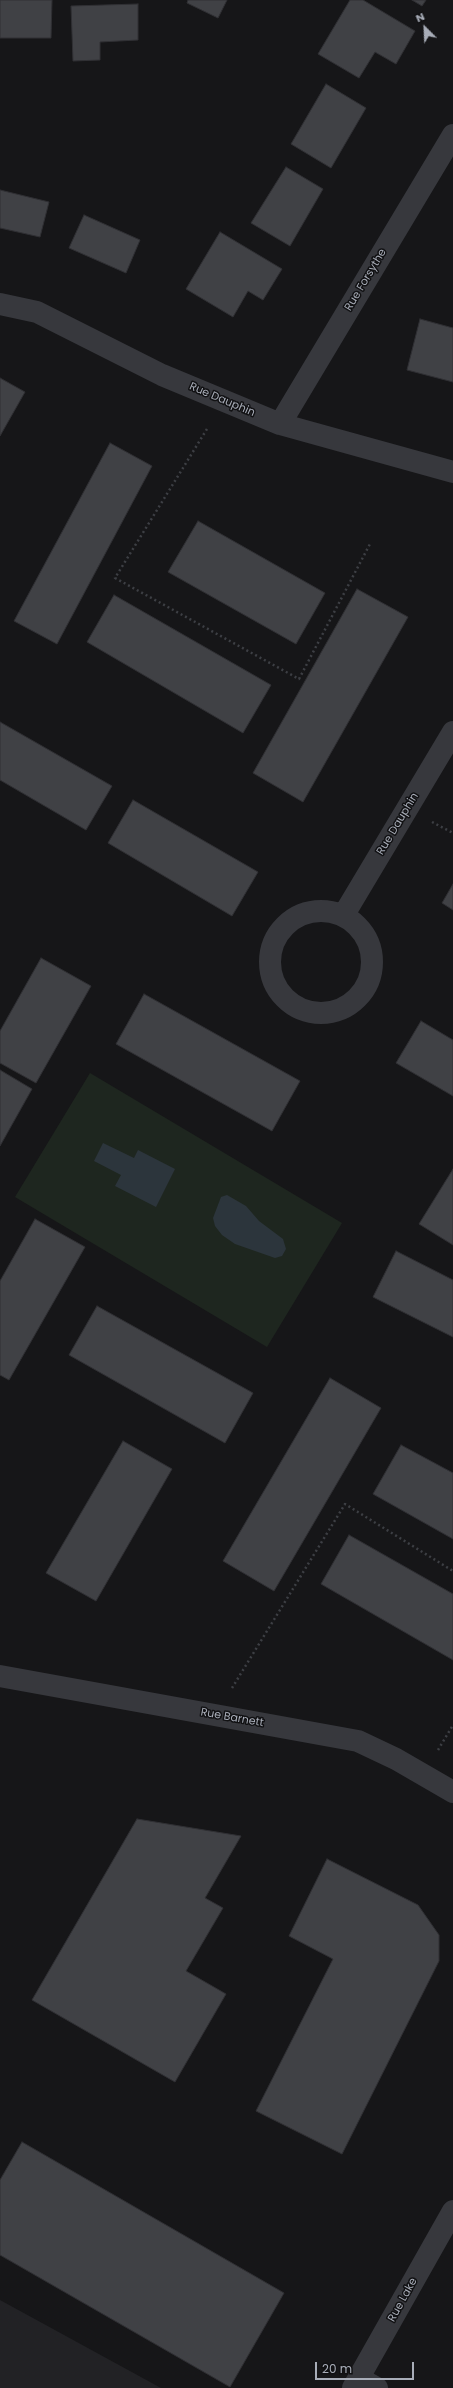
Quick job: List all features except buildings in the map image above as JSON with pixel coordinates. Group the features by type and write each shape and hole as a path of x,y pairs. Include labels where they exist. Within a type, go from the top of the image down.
{"street":[{"name":"Rue Forsythe","path":"280,424 453,135"},
{"name":"Rue Dauphin","path":"0,304 37,312 162,375 280,424 453,472"},
{"name":"Rue Dauphin","path":"343,916 453,732"},
{"path":"327,911 343,916 357,926 367,939 372,956 371,973 365,988 354,1001 340,1010 323,1014 306,1011 291,1004 279,991 272,976 270,960 274,944 282,930 295,918 310,912 327,911"},
{"name":"Rue Barnett","path":"0,1676 358,1741 396,1759 453,1792"},
{"name":"Rue Lake","path":"363,2385 453,2211"}],"path":[{"path":"207,429 115,578 299,679 372,542"},
{"path":"215,1715 345,1504 453,1571"}],"shaded area":[{"path":"90,1073 342,1223 267,1347 15,1197"},
{"path":"103,1143 134,1158 138,1150 175,1169 156,1207 115,1186 121,1175 94,1161"},
{"path":"227,1195 246,1206 259,1221 283,1239 286,1249 282,1256 275,1258 235,1244 222,1235 215,1226 213,1218 221,1197"},
{"path":"0,2300 161,2388 0,2388"}]}
